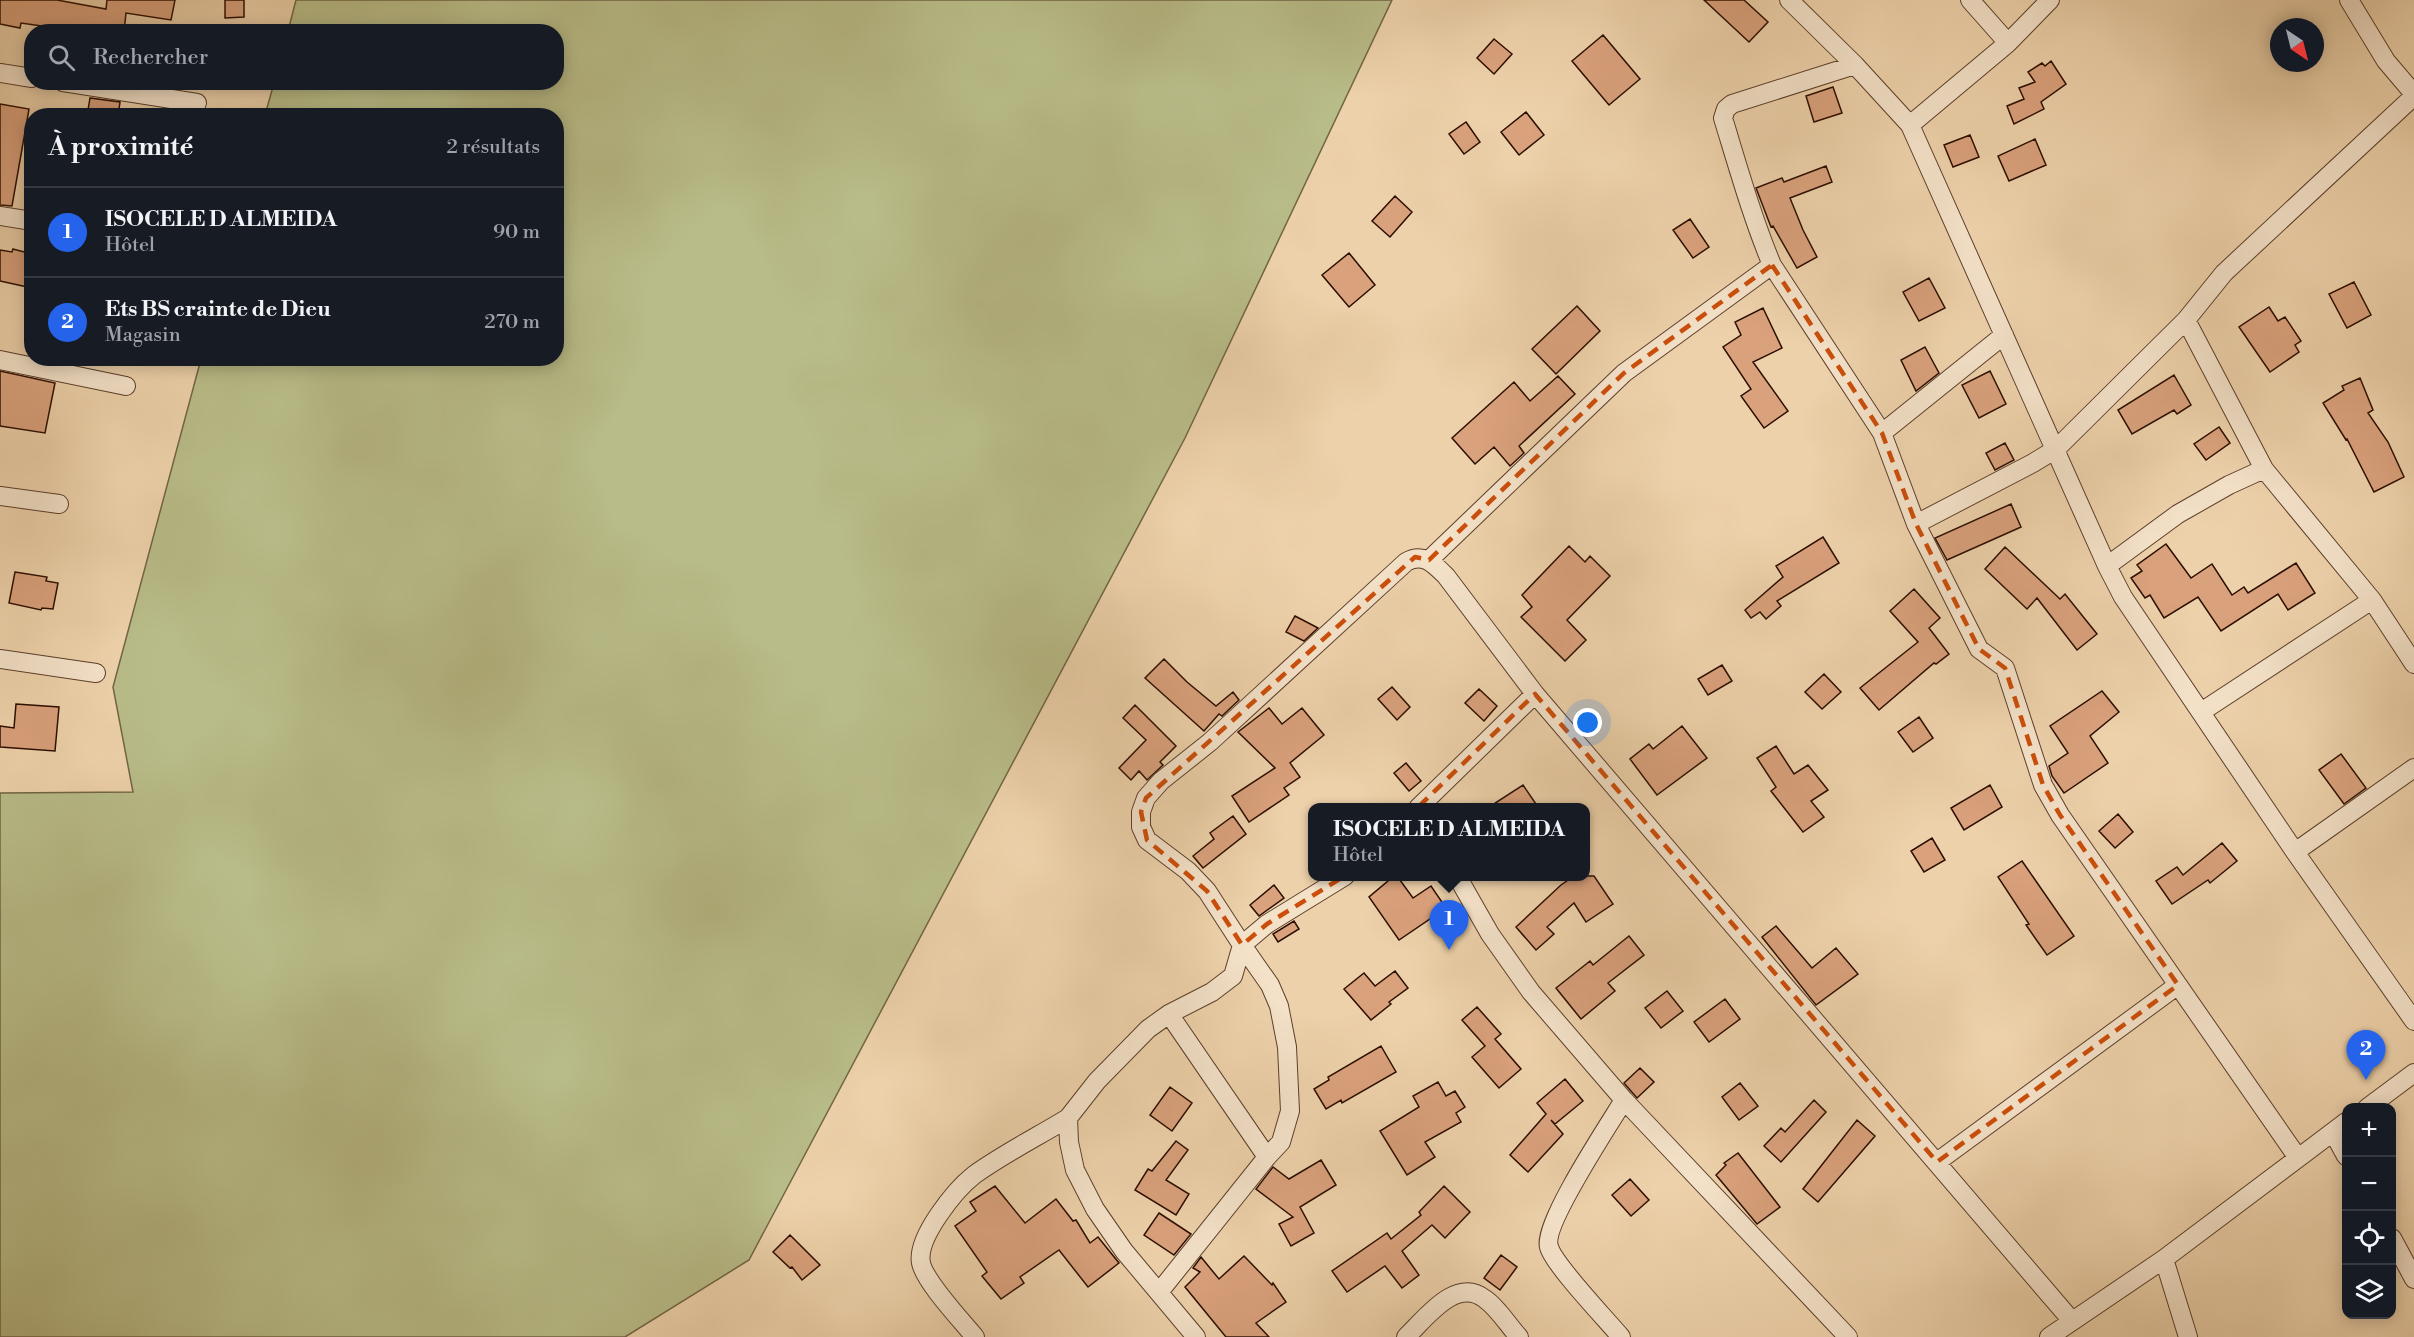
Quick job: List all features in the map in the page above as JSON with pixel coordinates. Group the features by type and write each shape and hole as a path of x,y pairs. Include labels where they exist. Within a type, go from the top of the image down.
{"street":[{"path":"1789,0 1855,65 1910,125 2107,567 2123,597 2295,852 2414,1021"},
{"path":"1970,0 2008,43"},
{"path":"1910,125 2008,43 2050,0"},
{"path":"1916,524 2056,449 2187,321 2223,273 2414,95 2386,61 2349,0"},
{"path":"1855,65 1732,104 1726,109 1723,118 1756,226 1772,265 1882,433 1916,524 1979,649 2005,668 2043,785 2298,1158"},
{"path":"0,73 24,77"},
{"path":"114,90 197,103"},
{"path":"0,216 24,220"},
{"path":"1429,560 1624,373 1772,265"},
{"path":"2187,321 2264,469 2372,600 2414,664"},
{"path":"1882,433 2004,335"},
{"path":"0,360 24,365"},
{"path":"29,366 126,386"},
{"path":"2107,567 2178,514 2229,485 2264,469"},
{"path":"0,496 59,504"},
{"path":"1160,1291 1281,1142 1290,1111 1287,1047 1278,1006 1270,984 1207,891 1188,871 1147,840 1142,827 1141,812 1146,798 1161,781 1210,742 1406,562 1415,557 1429,560 1446,576 1535,694 2072,1321"},
{"path":"2201,712 2372,600"},
{"path":"0,659 96,673"},
{"path":"1423,803 1535,694"},
{"path":"2295,852 2414,768"},
{"path":"975,1337 934,1286 921,1263 923,1241 938,1215 973,1176 1068,1118 1125,1050 1148,1029 1169,1014 1212,992 1233,976 1242,945 1267,924 1337,881"},
{"path":"1460,881 1490,934 1531,992 1624,1100 1848,1337"},
{"path":"1937,1162 2178,985"},
{"path":"1169,1014 1267,1157"},
{"path":"2373,1103 2414,1073"},
{"path":"1621,1337 1563,1268 1548,1246 1550,1230 1580,1172 1624,1100"},
{"path":"1068,1118 1069,1142 1075,1170 1095,1209 1124,1251 1160,1291 1196,1337"},
{"path":"2049,1337 2164,1259 2340,1127"},
{"path":"2396,1247 2414,1280"},
{"path":"2164,1259 2188,1337"},
{"path":"1406,1337 1456,1293 1471,1291 1485,1299 1519,1337"}],"highlighted area":[{"path":"1772,265 1882,433 1916,524 1979,649 2005,668 2043,785 2060,815 2178,985 1937,1162 1535,694 1351,872 1267,924 1242,945 1207,891 1147,840 1141,812 1146,798 1415,557 1429,560 1624,373"}],"green space":[{"path":"296,0 1392,0 1185,438 749,1260 625,1337 0,1337 0,793 133,792 113,687 199,366 564,366 564,108 267,108 272,90 564,90 564,24 290,24"}],"building":[{"path":"0,0 57,0 106,9 107,0 175,0 171,20 126,13 125,24 21,23 20,28 0,24"},
{"path":"225,0 244,0 244,17 225,18"},
{"path":"1704,0 1744,0 1768,22 1749,42"},
{"path":"1603,35 1640,79 1609,105 1572,61"},
{"path":"1494,39 1512,54 1494,74 1477,58"},
{"path":"2051,61 2066,84 2041,102 2044,109 2014,124 2007,106 2024,99 2019,88 2035,82 2028,72 2042,63 2045,66"},
{"path":"1833,87 1842,113 1814,122 1806,96"},
{"path":"90,98 120,102 119,108 88,108"},
{"path":"0,104 24,108 24,138 12,206 0,205"},
{"path":"1526,112 1544,135 1519,155 1501,132"},
{"path":"1466,122 1480,142 1464,154 1449,134"},
{"path":"1970,135 1979,157 1953,167 1944,145"},
{"path":"2035,139 2046,165 2009,181 1998,156"},
{"path":"1826,166 1832,182 1790,198 1817,257 1797,268 1773,226 1771,227 1756,188 1782,178 1784,182"},
{"path":"1395,196 1412,212 1390,237 1372,221"},
{"path":"1690,219 1709,247 1693,258 1673,230"},
{"path":"13,249 24,252 24,286 0,281 0,250 12,252"},
{"path":"1349,253 1375,285 1349,307 1322,275"},
{"path":"1929,278 1945,308 1919,321 1903,292"},
{"path":"2354,282 2371,315 2347,328 2329,294"},
{"path":"1577,306 1600,331 1556,374 1532,349"},
{"path":"2269,307 2278,321 2285,317 2301,341 2295,345 2299,352 2270,372 2239,327"},
{"path":"1763,308 1782,348 1753,362 1788,411 1764,428 1741,396 1751,389 1723,347 1741,335 1735,322"},
{"path":"1925,347 1939,373 1916,391 1901,360"},
{"path":"0,371 55,383 45,433 0,426"},
{"path":"1990,371 2006,404 1979,418 1962,385"},
{"path":"2174,375 2191,405 2177,414 2174,410 2132,434 2118,410"},
{"path":"1558,376 1575,394 1519,446 1524,453 1510,466 1494,447 1475,464 1452,438 1514,382 1530,401"},
{"path":"2360,378 2373,410 2368,413 2388,442 2404,477 2374,492 2347,439 2323,403 2344,390 2342,386"},
{"path":"2219,427 2230,443 2206,460 2194,444"},
{"path":"2005,443 2014,460 1995,470 1986,453"},
{"path":"2011,504 2021,527 1947,560 1935,538"},
{"path":"1823,537 1839,563 1777,601 1781,606 1766,619 1760,612 1751,618 1745,610 1783,577 1776,566"},
{"path":"2166,544 2191,578 2212,564 2232,595 2244,587 2248,593 2296,563 2315,593 2288,610 2278,594 2221,631 2198,597 2164,618 2150,595 2145,598 2131,578 2142,571 2137,565"},
{"path":"1569,546 1585,562 1590,556 1610,576 1567,620 1586,640 1565,661 1521,617 1532,607 1522,595"},
{"path":"2005,547 2060,599 2065,594 2097,634 2077,650 2037,598 2027,609 1985,569"},
{"path":"15,572 47,577 46,581 58,583 53,609 42,608 41,610 9,603"},
{"path":"1914,589 1940,618 1929,628 1949,654 1936,664 1934,663 1879,710 1860,688 1918,642 1890,611"},
{"path":"1295,616 1318,628 1304,641 1286,632"},
{"path":"1164,659 1216,706 1233,692 1239,700 1222,716 1219,714 1204,731 1145,678"},
{"path":"1722,665 1732,681 1708,695 1698,679"},
{"path":"1824,674 1841,692 1822,709 1805,692"},
{"path":"1392,687 1410,707 1397,720 1378,699"},
{"path":"1479,689 1497,706 1484,721 1465,703"},
{"path":"2102,691 2119,712 2090,736 2108,763 2064,793 2052,776 2049,766 2068,753 2050,726"},
{"path":"16,704 59,707 55,751 0,747 0,726 14,728"},
{"path":"1135,705 1176,746 1160,762 1163,765 1147,780 1139,771 1131,780 1119,768 1146,740 1123,718"},
{"path":"1269,708 1282,724 1302,708 1324,735 1290,763 1300,777 1284,788 1289,795 1249,822 1232,796 1275,768 1238,732"},
{"path":"1919,717 1933,738 1913,752 1898,732"},
{"path":"1682,726 1707,758 1657,795 1630,759 1649,744 1653,749"},
{"path":"1776,746 1794,774 1808,765 1828,790 1811,801 1824,817 1803,832 1771,791 1776,787 1757,758"},
{"path":"2341,754 2366,788 2344,804 2319,770"},
{"path":"1406,763 1421,781 1409,791 1394,773"},
{"path":"1523,785 1535,803 1495,803"},
{"path":"1990,785 2002,807 1964,830 1951,808"},
{"path":"2118,814 2133,832 2115,848 2099,831"},
{"path":"1233,816 1246,834 1203,868 1193,856 1214,839 1210,833"},
{"path":"1932,838 1945,860 1924,872 1911,851"},
{"path":"2222,843 2237,861 2210,883 2208,880 2172,904 2156,881 2177,867 2183,875"},
{"path":"2022,861 2074,936 2047,955 2026,925 2029,924 1998,877"},
{"path":"1590,876 1594,876 1613,904 1586,922 1574,903 1547,927 1554,934 1536,950 1516,927 1567,881 1590,881"},
{"path":"1388,881 1401,881 1413,898 1431,886 1446,908 1399,940 1369,897"},
{"path":"1274,885 1284,898 1259,916 1250,905"},
{"path":"1294,921 1299,929 1278,942 1273,934"},
{"path":"1776,926 1812,968 1836,948 1858,974 1816,1005 1762,937"},
{"path":"1629,936 1644,955 1608,983 1615,991 1581,1019 1556,988 1590,961 1593,965"},
{"path":"1395,971 1408,988 1389,1002 1391,1004 1371,1020 1344,989 1364,973 1375,986"},
{"path":"1667,991 1683,1011 1661,1028 1645,1008"},
{"path":"1725,999 1740,1019 1709,1042 1694,1022"},
{"path":"1477,1007 1501,1034 1495,1039 1521,1069 1499,1088 1472,1057 1485,1046 1462,1020"},
{"path":"1381,1046 1396,1072 1342,1103 1341,1100 1326,1109 1314,1089 1329,1080 1328,1077"},
{"path":"1640,1068 1654,1082 1637,1098 1624,1083"},
{"path":"1565,1079 1583,1101 1555,1124 1551,1120 1563,1134 1528,1172 1510,1155 1546,1114 1537,1103"},
{"path":"1438,1082 1446,1096 1455,1091 1465,1107 1456,1113 1461,1122 1425,1142 1435,1157 1407,1175 1380,1131 1419,1107 1413,1096"},
{"path":"1740,1083 1758,1106 1739,1120 1722,1097"},
{"path":"1170,1087 1192,1103 1172,1131 1150,1115"},
{"path":"1814,1100 1826,1112 1781,1162 1764,1146 1781,1128 1785,1132"},
{"path":"1857,1120 1875,1136 1818,1202 1803,1189"},
{"path":"1176,1141 1188,1150 1166,1180 1189,1194 1176,1215 1135,1190 1148,1169 1152,1171"},
{"path":"1738,1153 1780,1207 1757,1224 1716,1175 1726,1165 1724,1163"},
{"path":"1321,1160 1336,1185 1300,1207 1314,1233 1291,1246 1279,1224 1293,1217 1256,1189 1273,1167 1289,1179"},
{"path":"1630,1179 1649,1200 1631,1216 1612,1195"},
{"path":"995,1186 1025,1223 1056,1199 1073,1221 1076,1220 1090,1243 1098,1237 1119,1263 1088,1287 1059,1250 1020,1277 1024,1283 1001,1299 982,1276 987,1272 955,1226 976,1211 970,1202"},
{"path":"1444,1186 1470,1212 1445,1238 1432,1225 1402,1251 1419,1275 1402,1288 1385,1266 1347,1292 1332,1271 1387,1233 1391,1239 1421,1215 1419,1212"},
{"path":"1159,1213 1191,1234 1174,1255 1144,1235"},
{"path":"790,1235 820,1265 802,1280 792,1267 790,1268 773,1252"},
{"path":"1501,1255 1517,1267 1500,1290 1484,1278"},
{"path":"1244,1256 1272,1285 1273,1283 1286,1302 1256,1323 1269,1337 1226,1337 1185,1287 1200,1272 1193,1268 1201,1257 1219,1279"}],"place":[{"name":"ISOCELE D ALMEIDA","path":"1449,950"},
{"name":"Ets BS crainte de Dieu","path":"2366,1080"}]}
